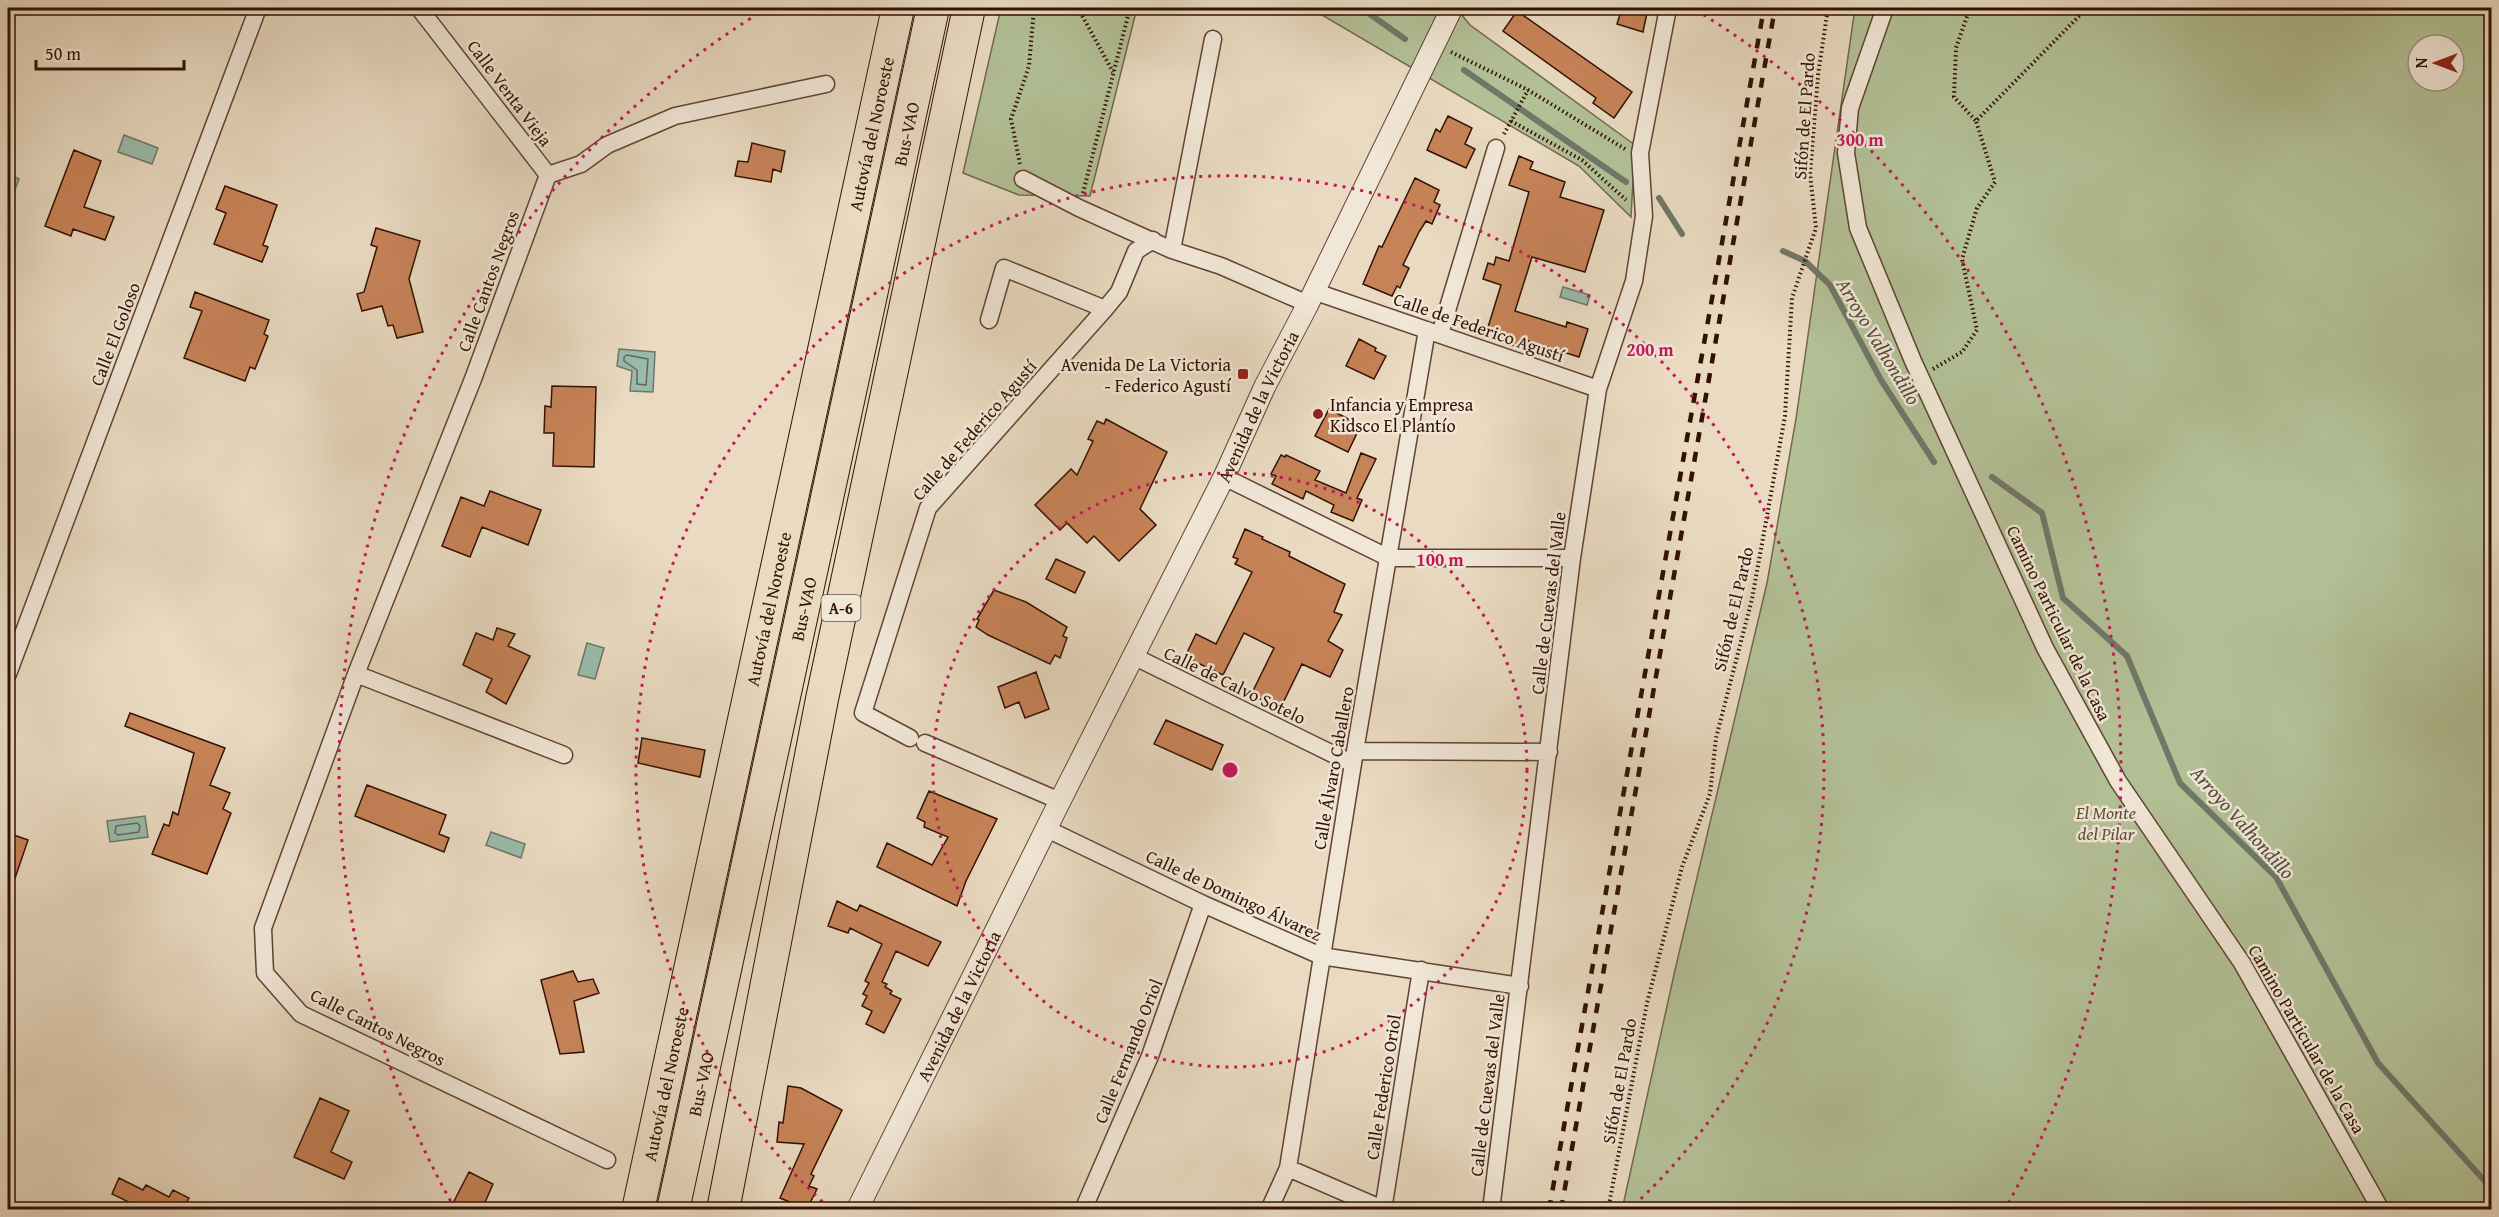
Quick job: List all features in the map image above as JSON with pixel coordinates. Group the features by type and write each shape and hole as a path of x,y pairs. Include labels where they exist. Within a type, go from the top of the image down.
{"highway":[{"name":"Autovía del Noroeste","path":"639,1209 898,8"},
{"name":"Bus-VAO","path":"673,1209 933,8"},
{"name":"A-6","path":"723,1209 822,699 969,8"},
{"path":"695,1209 758,892 786,691"}],"street":[{"name":"Calle El Goloso","path":"8,674 258,8"},
{"name":"Calle Venta Vieja","path":"419,8 548,175"},
{"name":"Avenida de la Victoria","path":"857,1209 1059,801 1224,477 1265,386 1311,298 1452,8"},
{"name":"Calle de Cuevas del Valle","path":"1491,1209 1572,558 1598,388 1634,281 1644,216 1640,153 1668,8"},
{"name":"Camino Particular de la Casa","path":"1884,8 1850,108 1846,153 1858,228 1913,361 2045,648 2118,781 2242,963 2381,1209"},
{"path":"1172,250 1213,39"},
{"path":"548,175 581,164 607,145 675,116 826,84"},
{"name":"Calle Álvaro Caballero","path":"1269,1209 1288,1168 1354,757 1389,558 1434,332 1496,148"},
{"name":"Calle Cantos Negros","path":"548,175 473,379 356,674 263,928 265,973 301,1014 607,1160"},
{"name":"Calle de Federico Agustí","path":"1023,179 1079,208 1172,250 1311,298 1434,332 1598,388"},
{"name":"Calle de Federico Agustí","path":"1059,801 917,741 863,713 928,508 1105,309 1119,292 1136,251 1153,240"},
{"path":"989,320 1004,268 1105,309"},
{"path":"1224,477 1389,558 1572,558"},
{"name":"Calle de Calvo Sotelo","path":"1133,656 1354,757 1549,752"},
{"path":"356,674 564,755"},
{"name":"Calle de Domingo Álvarez","path":"1047,829 1203,904 1321,956 1520,986"},
{"name":"Calle Fernando Oriol","path":"1083,1209 1150,1056 1203,904"},
{"name":"Calle Federico Oriol","path":"1384,1209 1421,970"},
{"path":"1288,1168 1384,1209"}],"path":[{"path":"1023,179 1011,119 1029,66 1034,8"},
{"path":"1078,8 1113,72"},
{"path":"1079,208 1130,8"},
{"name":"Sifón de El Pardo","path":"1608,1209 1647,1003 1682,867 1710,794 1716,738 1752,599 1785,416 1792,298 1816,228 1810,174 1818,75 1828,8"},
{"path":"1913,361 1933,369 1962,352 1977,330 1962,259 1977,208 1995,182 1976,121 1954,97 1956,48 1970,8"},
{"path":"1976,121 2087,8"},
{"path":"1435,43 1528,90 1624,149 1640,153"},
{"path":"1528,90 1511,121 1582,160 1644,216"}],"green space":[{"path":"1001,8 1137,8 1090,196 1019,195 963,173"},
{"path":"1310,8 1456,8 1470,25 1635,145 1631,217 1579,166"},
{"name":"El Monte del Pilar","path":"1855,8 2491,8 2491,1209 1622,1210 1675,970 1767,583 1796,419"}],"water":[{"path":"124,135 158,148 152,164 118,152"},
{"path":"8,174 19,179 8,209"},
{"path":"1563,287 1590,295 1587,305 1560,297"},
{"path":"619,349 655,352 653,392 630,391 632,371 617,366"},
{"path":"587,643 604,648 595,679 578,675"},
{"path":"145,816 148,837 110,842 107,821"},
{"path":"491,832 525,844 521,858 486,845"}],"building":[{"path":"1622,8 1648,8 1643,32 1617,24"},
{"path":"1517,11 1632,92 1614,118 1593,103 1596,98 1503,31"},
{"path":"1448,116 1472,128 1465,144 1475,149 1466,168 1427,150 1436,129 1440,132"},
{"path":"752,143 785,151 781,172 773,169 771,182 735,176 738,161 748,162"},
{"path":"74,150 101,161 84,207 114,217 105,240 73,229 71,236 45,226"},
{"path":"1519,156 1533,162 1530,169 1565,182 1560,197 1604,210 1585,272 1532,257 1515,311 1566,327 1567,322 1588,329 1579,357 1528,341 1525,349 1485,337 1501,285 1483,279 1488,263 1494,265 1496,257 1509,261 1529,192 1509,185"},
{"path":"1415,178 1439,190 1434,202 1440,205 1432,224 1426,221 1419,232 1403,265 1409,268 1400,288 1397,286 1392,296 1363,284 1379,246 1382,247"},
{"path":"225,186 277,205 263,245 268,247 262,262 214,244 226,213 216,209"},
{"path":"376,228 420,241 409,279 423,332 397,338 393,325 388,326 382,306 362,311 357,294 364,292 377,247 371,245"},
{"path":"195,292 269,320 264,334 268,336 255,369 250,367 245,381 184,358 202,311 190,307"},
{"path":"1359,339 1386,356 1374,379 1346,366"},
{"path":"552,386 596,387 594,467 553,466 554,433 544,433 545,406 551,407"},
{"path":"1329,409 1352,421 1351,425 1359,429 1348,452 1315,436"},
{"path":"1106,419 1167,452 1140,509 1156,525 1119,561 1094,536 1087,543 1067,523 1060,530 1035,505 1071,469 1077,475 1093,441 1088,439 1097,421 1104,424"},
{"path":"1361,453 1376,459 1357,498 1362,500 1353,521 1331,512 1334,505 1306,491 1303,499 1272,484 1276,476 1271,474 1281,455 1285,457 1286,455 1320,471 1315,480 1346,493"},
{"path":"490,491 541,510 528,545 482,527 470,557 442,546 461,497 484,506"},
{"path":"1245,529 1290,552 1289,556 1345,584 1334,612 1342,615 1328,641 1343,650 1330,677 1302,664 1281,707 1277,705 1276,707 1251,695 1274,648 1244,633 1223,675 1185,657 1196,634 1216,644 1252,572 1235,564 1238,559 1233,557"},
{"path":"1056,559 1085,572 1075,593 1046,579"},
{"path":"994,590 1026,602 1067,627 1063,636 1067,638 1060,658 1055,655 1050,664 976,627 979,620 977,619"},
{"path":"497,628 515,634 508,646 530,656 506,704 486,692 492,679 463,665 476,633 493,640"},
{"path":"1036,672 1049,709 1025,718 1019,702 1005,708 998,687"},
{"path":"130,713 225,748 210,785 230,793 223,809 231,813 207,874 152,854 164,824 169,826 173,812 178,815 194,753 125,726"},
{"path":"1166,720 1223,745 1212,770 1154,744"},
{"path":"642,738 705,750 700,777 638,763"},
{"path":"367,785 446,815 439,834 449,838 444,852 355,816"},
{"path":"929,791 997,819 966,881 957,906 877,867 887,843 932,865 948,837 924,827 925,822 917,818"},
{"path":"8,833 28,840 10,893 8,893"},
{"path":"837,901 857,911 860,905 941,942 928,966 896,951 882,982 887,984 885,987 892,991 890,994 901,999 884,1033 866,1024 872,1011 862,1006 867,996 863,994 869,983 865,981 882,944 850,928 848,933 828,926"},
{"path":"573,971 578,982 593,979 599,993 574,1001 584,1052 560,1054 541,980"},
{"path":"788,1086 801,1088 842,1110 811,1174 814,1176 809,1186 817,1189 807,1209 780,1198 804,1144 777,1142 779,1122 783,1123"},
{"path":"320,1098 349,1111 331,1152 352,1162 344,1179 294,1157"},
{"path":"469,1172 493,1184 482,1209 450,1209"},
{"path":"119,1178 143,1190 146,1185 169,1197 173,1190 189,1198 185,1205 194,1209 143,1209 112,1194"}],"waterway":[{"name":"Arroyo Valhondillo","path":"1361,8 1405,39"},
{"name":"Arroyo Valhondillo","path":"1464,70 1626,182"},
{"name":"Arroyo Valhondillo","path":"1659,198 1682,234"},
{"name":"Arroyo Valhondillo","path":"1783,251 1805,261 1830,285 1881,380 1934,462"},
{"name":"Arroyo Valhondillo","path":"1992,477 2042,513 2063,598 2127,656 2180,783 2276,877 2378,1063 2492,1189"}],"railway":[{"path":"1549,1210 1764,8"},
{"path":"1561,1210 1775,8"}],"place":[{"name":"Avenida De La Victoria - Federico Agustí","path":"1243,374"},
{"name":"Infancia y Empresa Kidsco El Plantío","path":"1318,414"}]}
